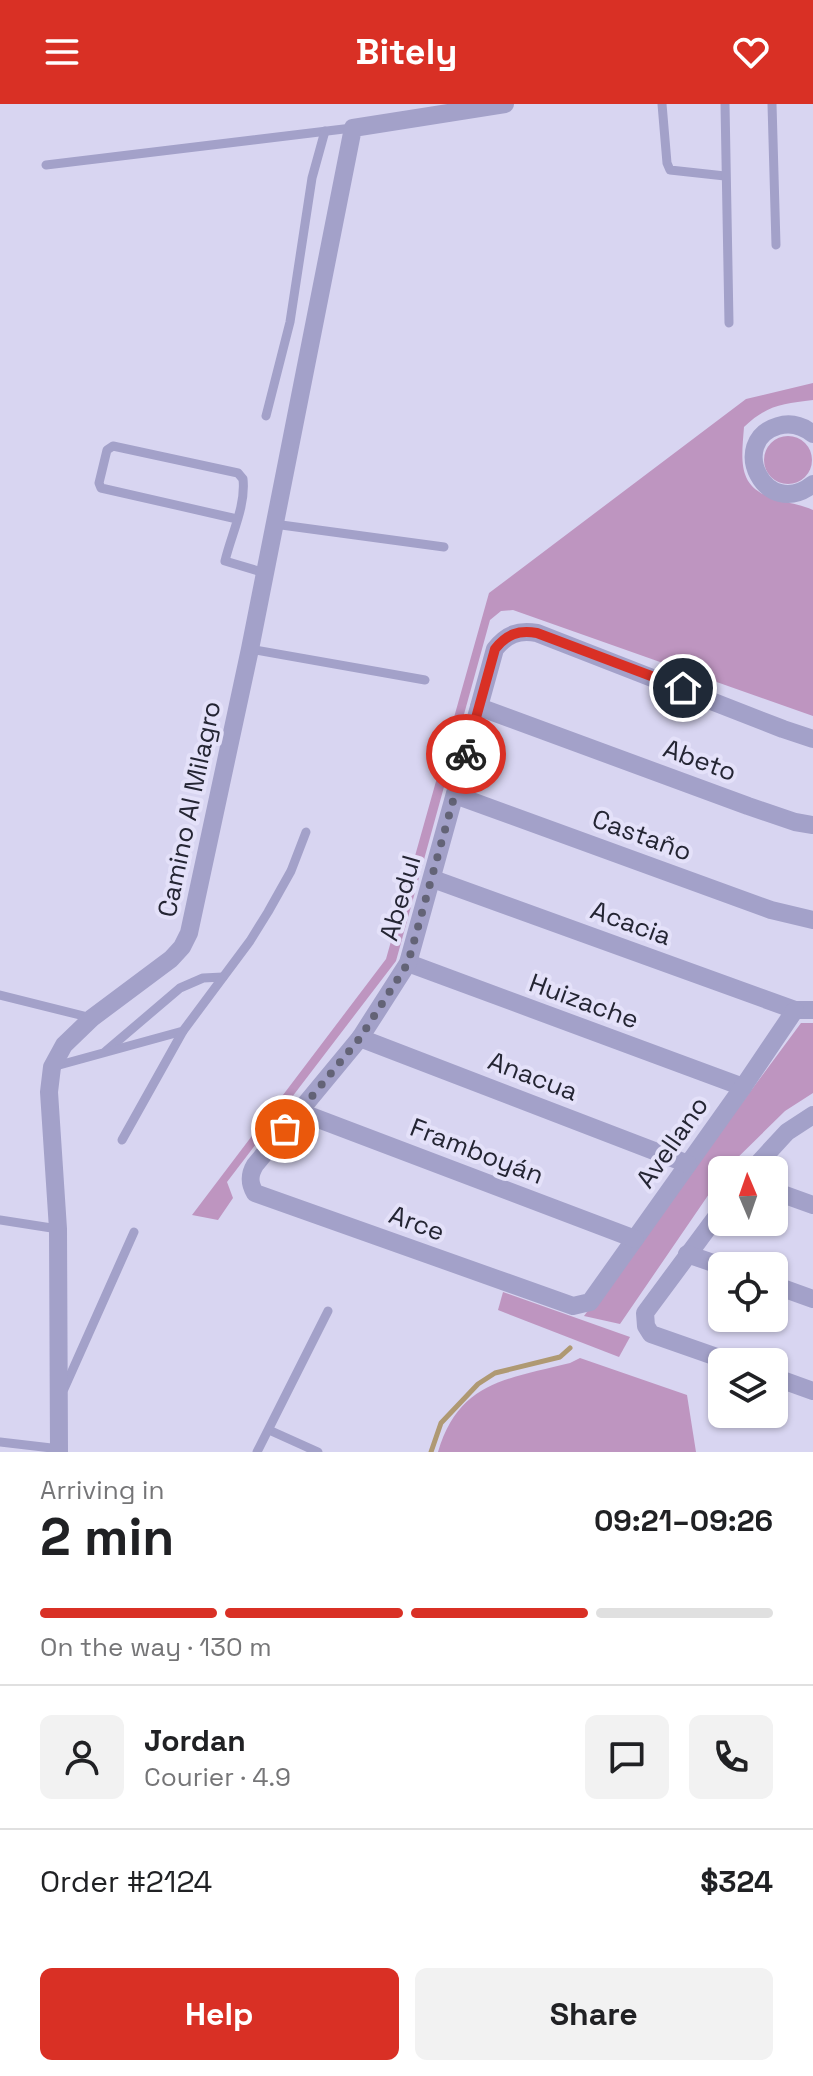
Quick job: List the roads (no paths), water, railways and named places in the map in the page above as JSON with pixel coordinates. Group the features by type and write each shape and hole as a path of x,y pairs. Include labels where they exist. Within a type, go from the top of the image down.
{"street":[{"path":"353,128 505,104"},
{"name":"Camino Al Milagro","path":"52,1067 64,1045 92,1018 171,959 189,933 250,649 353,128"},
{"path":"810,428 789,424 769,430 759,440 753,461 757,475 771,489 786,494 811,489"},
{"name":"Abedul","path":"255,1165 360,1038 408,963 495,649 502,640 515,632 537,633 813,739"},
{"name":"Abeto","path":"479,707 748,806 813,825"},
{"name":"Castaño","path":"455,795 771,910 813,920"},
{"name":"Acacia","path":"433,879 804,1010"},
{"name":"Huizache","path":"408,963 743,1087"},
{"name":"Avellano","path":"590,1302 743,1087 804,1010"},
{"name":"Anacua","path":"360,1038 688,1164"},
{"path":"52,1067 49,1092 58,1229 59,1451"},
{"name":"Framboyán","path":"300,1112 635,1239"},
{"path":"765,1156 787,1132 813,1115"},
{"name":"Arce","path":"255,1165 250,1178 255,1193 573,1306 590,1302"},
{"path":"788,1196 813,1205"},
{"path":"708,1227 645,1313 646,1326 651,1334 708,1354"},
{"path":"687,1254 708,1261"},
{"path":"788,1290 813,1299"},
{"path":"788,1382 813,1391"}],"lane":[{"path":"662,104 670,170 725,176"},
{"path":"725,104 729,323"},
{"path":"772,104 776,245"},
{"path":"46,165 353,128"},
{"path":"266,416 290,322 312,178 325,131"},
{"path":"237,519 101,488 99,483 107,450 113,446 238,473 244,485 237,519 226,563 265,573"},
{"path":"274,524 444,547"},
{"path":"250,649 425,680"},
{"path":"122,1140 183,1031 268,912 291,871 306,832"},
{"path":"103,1053 180,988 203,978 223,977"},
{"path":"0,995 92,1018"},
{"path":"52,1067 183,1031"},
{"path":"0,1220 58,1229"},
{"path":"59,1399 134,1232"},
{"path":"257,1452 328,1311"},
{"path":"269,1430 318,1452"},
{"path":"0,1442 59,1451"}],"waterway":[{"path":"431,1452 441,1423 478,1384 495,1373 560,1357 570,1348"}]}
